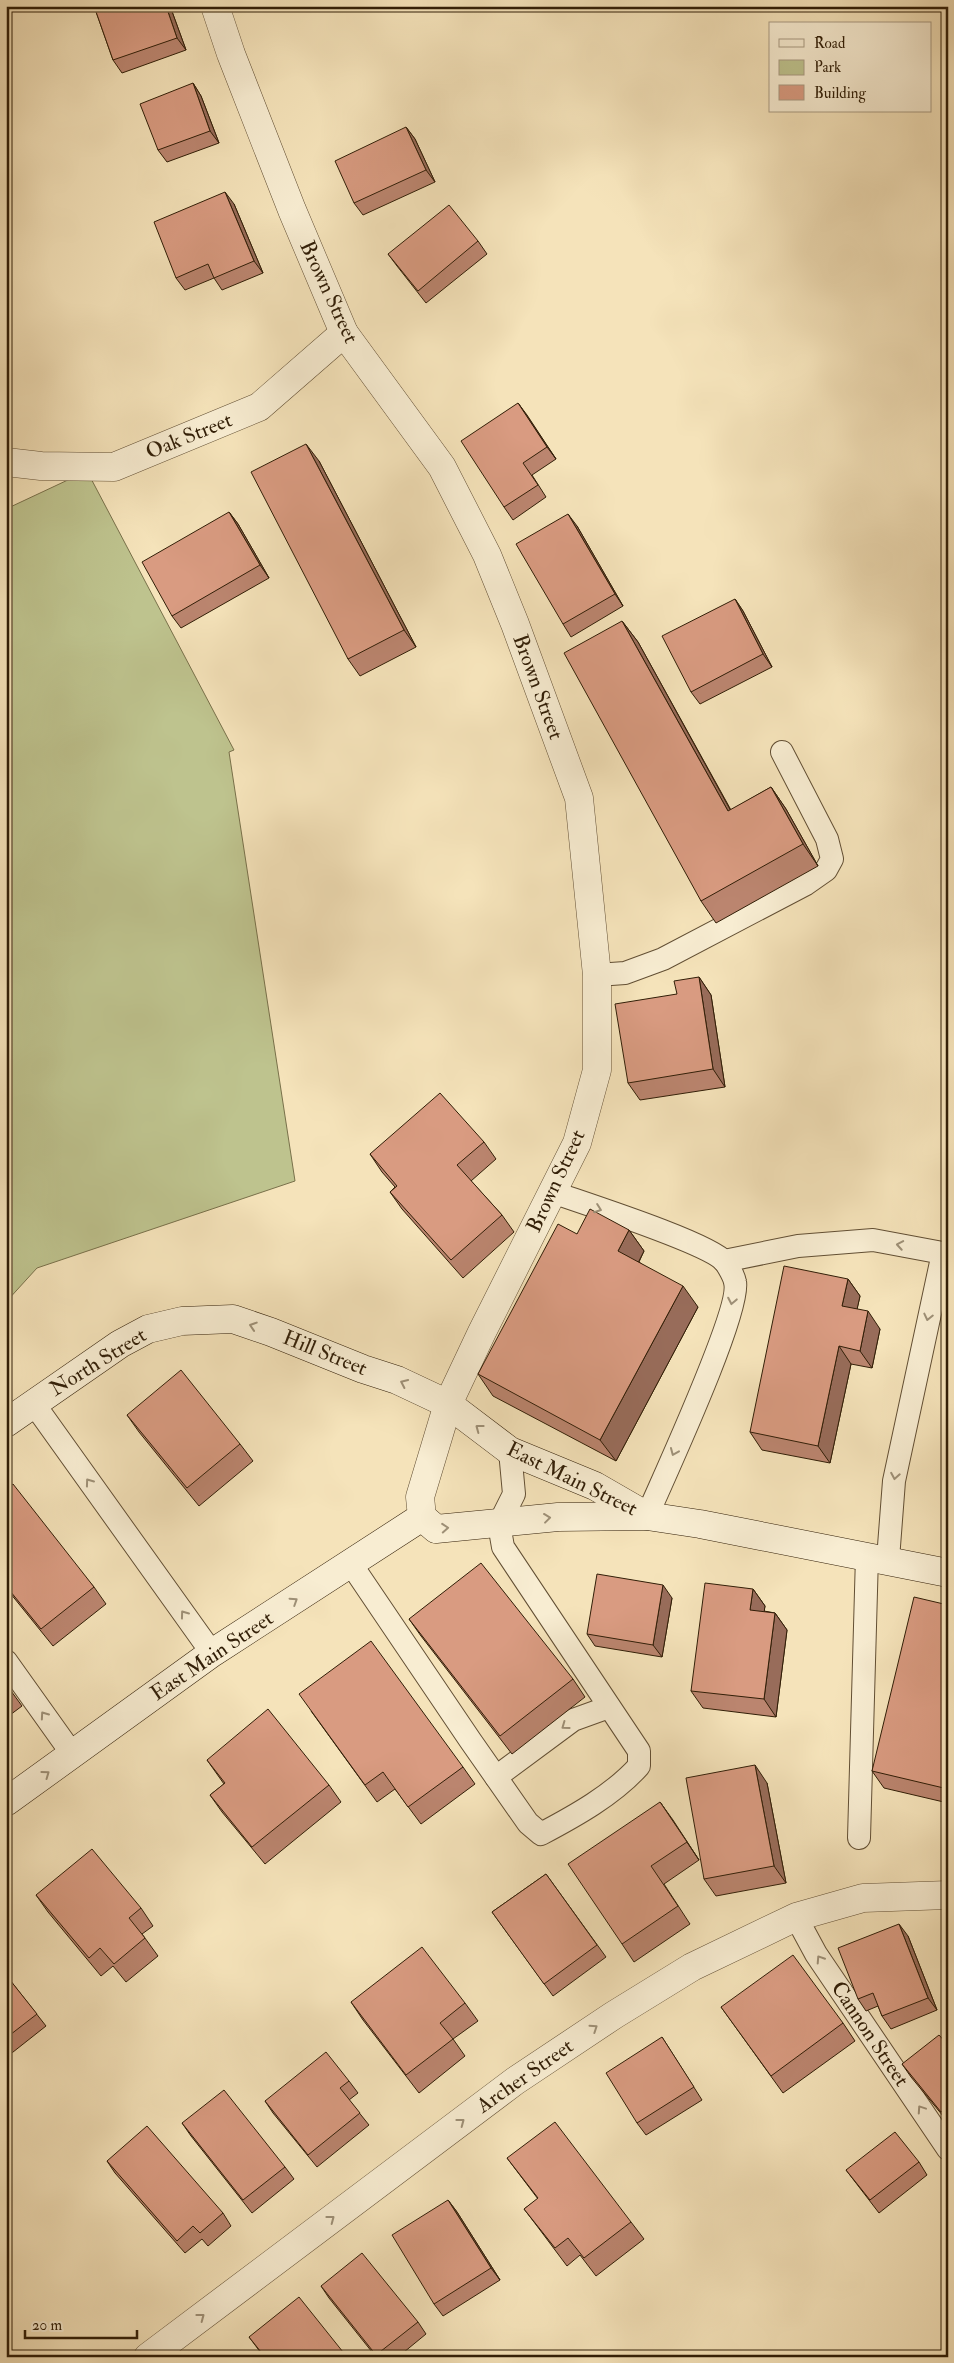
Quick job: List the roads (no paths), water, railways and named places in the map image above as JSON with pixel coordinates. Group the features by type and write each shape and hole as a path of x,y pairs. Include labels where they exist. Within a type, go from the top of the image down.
{"street":[{"name":"Brown Street","path":"215,6 231,54 288,200 344,333 442,467 487,555 515,624 579,798 597,975 597,1070 577,1143 448,1404"},
{"name":"Oak Street","path":"6,462 41,466 114,467 259,407 344,333"},
{"name":"Hill Street","path":"197,1320 233,1319 363,1369 397,1380 448,1404"},
{"name":"North Street","path":"6,1423 120,1344 148,1329 182,1321 197,1320"},
{"name":"East Main Street","path":"448,1404 510,1451 595,1486 647,1516"},
{"path":"422,1517 420,1497 448,1404"},
{"name":"East Main Street","path":"6,1802 212,1653 422,1517 436,1528 499,1524 558,1517 647,1516 878,1558 948,1573"},
{"name":"Archer Street","path":"148,2357 515,2081 614,2015 692,1967 796,1917 863,1898 948,1895"}],"lane":[{"path":"597,975 625,973 663,959 798,888 826,870 832,859 827,839 782,752"},
{"path":"552,1192 692,1243 724,1261 736,1283 729,1317 698,1397 647,1516"},
{"path":"724,1261 798,1246 873,1240 946,1254 878,1558 859,1838"},
{"path":"34,1404 212,1653"},
{"path":"351,1564 528,1823 541,1834 566,1821 624,1782 639,1766 639,1751 503,1547 499,1524 514,1494 510,1451"},
{"path":"6,1661 73,1755"},
{"path":"496,1777 572,1720 609,1707"},
{"name":"Cannon Street","path":"796,1917 816,1954 948,2149"}]}
